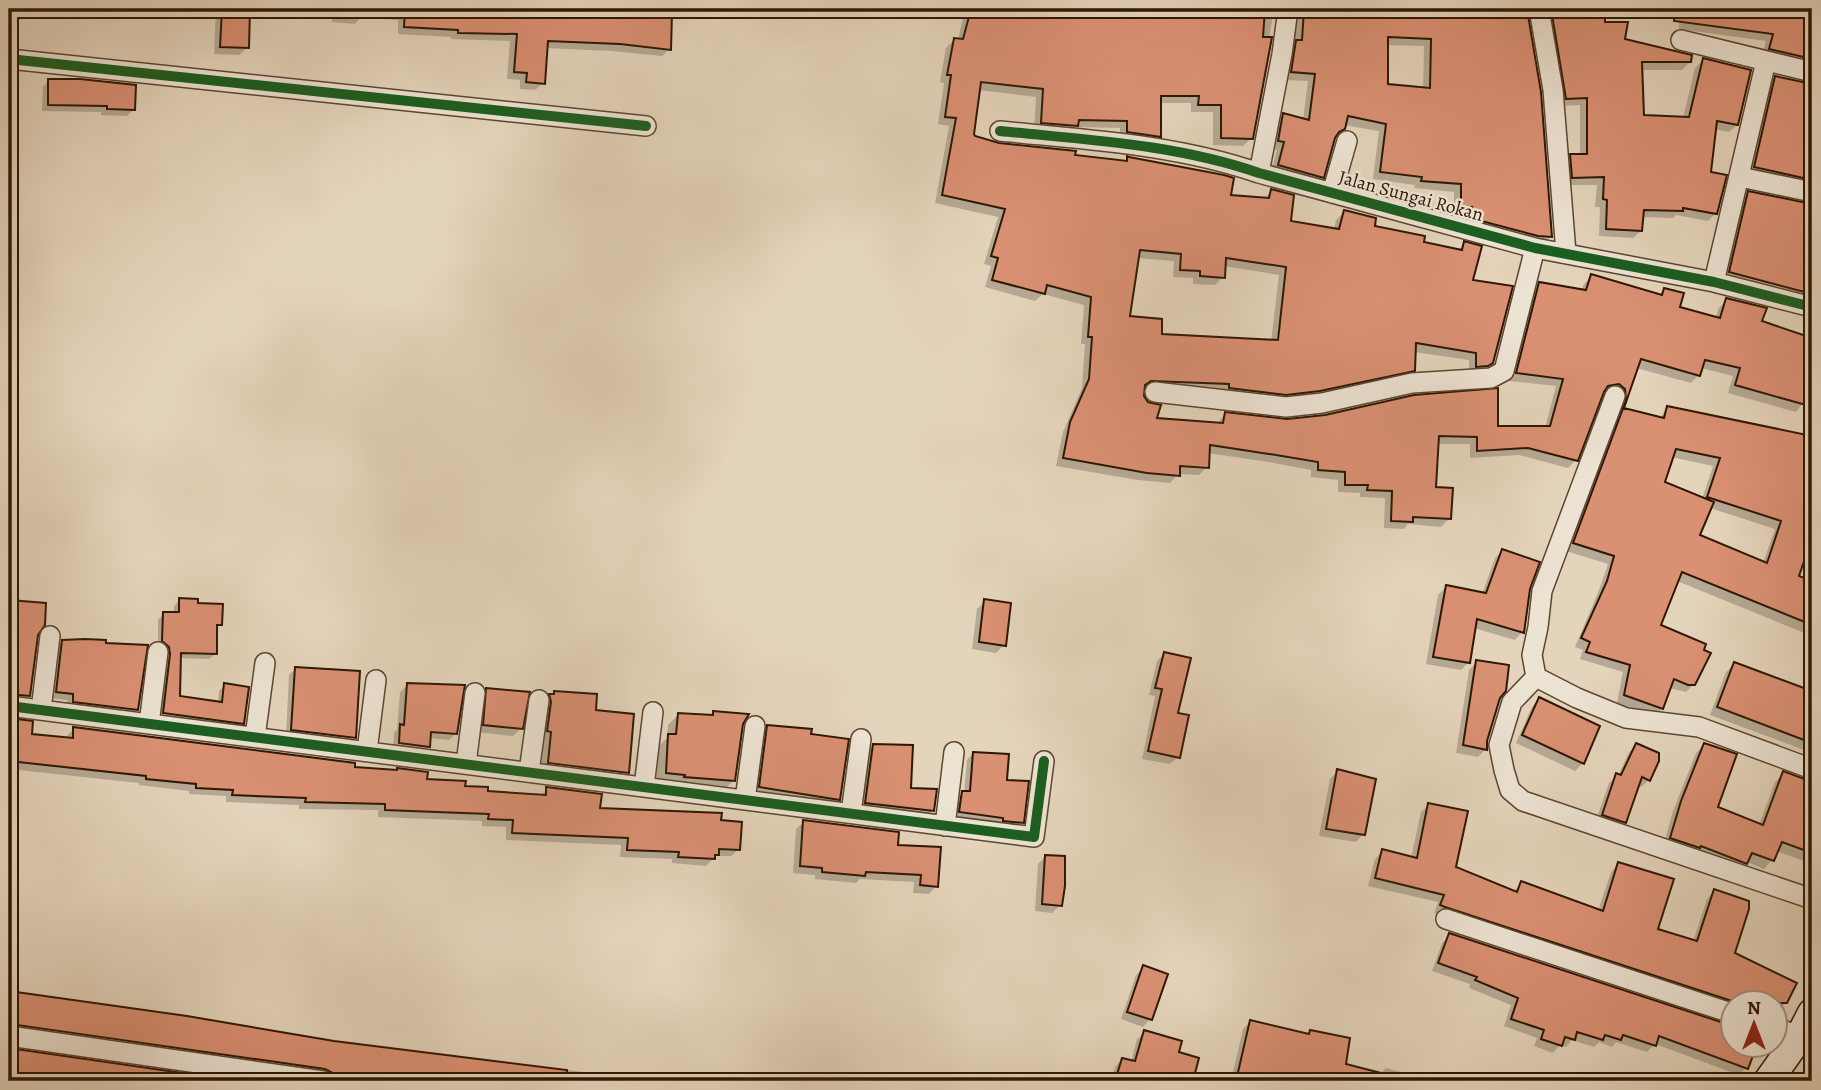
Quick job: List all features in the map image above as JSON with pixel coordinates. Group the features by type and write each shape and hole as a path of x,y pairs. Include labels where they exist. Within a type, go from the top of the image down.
{"main road":[{"path":"1768,1081 1796,1026"}],"street":[{"path":"1259,173 1288,9"},
{"path":"1539,9 1553,90 1566,253"},
{"path":"1681,40 1812,72"},
{"path":"9,59 646,126"},
{"path":"1714,282 1766,61"},
{"name":"Jalan Sungai Rokan","path":"1000,131 1176,150 1535,248 1714,282 1812,307"},
{"path":"1332,193 1347,141"},
{"path":"1740,177 1812,192"},
{"path":"1155,392 1286,407 1322,403 1412,383 1491,378 1504,371 1535,248"},
{"path":"1536,677 1532,655 1542,591 1615,396"},
{"path":"41,710 50,636"},
{"path":"149,724 158,652"},
{"path":"255,737 265,663"},
{"path":"1536,677 1577,698 1626,718 1699,727 1812,769"},
{"path":"1536,677 1512,702 1499,745 1510,790 1523,801 1812,899"},
{"path":"367,751 376,680"},
{"path":"466,764 475,693"},
{"path":"529,772 539,700"},
{"path":"9,706 1034,837 1044,761"},
{"path":"644,787 653,712"},
{"path":"745,800 755,726"},
{"path":"851,813 861,739"},
{"path":"945,826 954,752"},
{"path":"1446,919 1720,1009"},
{"path":"9,1036 323,1081"}],"building":[{"path":"222,9 250,9 249,48 220,47"},
{"path":"405,9 643,9 672,12 671,50 620,44 548,41 545,84 526,82 527,73 514,72 517,34 458,33 458,30 404,27"},
{"path":"971,9 1265,9 1263,37 1272,37 1253,139 1221,138 1221,105 1198,105 1199,96 1161,96 1161,137 1127,132 1127,121 1079,120 1078,126 1041,123 1043,89 981,82 974,134 999,143 1076,151 1075,155 1127,161 1127,156 1224,175 1234,178 1231,195 1269,198 1271,189 1294,195 1291,221 1339,229 1344,210 1376,218 1375,226 1425,236 1424,242 1462,250 1464,241 1482,246 1473,280 1513,286 1493,363 1488,366 1476,367 1476,353 1416,343 1415,371 1320,391 1286,395 1229,388 1229,384 1151,381 1145,385 1144,396 1148,402 1161,405 1157,418 1223,423 1225,412 1287,419 1325,415 1414,395 1498,388 1498,426 1550,426 1563,379 1516,373 1539,282 1586,290 1591,274 1662,295 1664,288 1684,293 1680,307 1720,318 1726,298 1767,308 1762,321 1812,338 1812,384 1806,405 1735,385 1740,368 1705,360 1700,376 1641,359 1624,408 1664,418 1667,406 1812,436 1812,538 1799,576 1812,581 1812,625 1682,572 1661,625 1706,644 1704,650 1711,653 1695,685 1674,679 1663,709 1624,695 1630,665 1586,652 1590,642 1581,638 1607,581 1614,556 1573,543 1626,400 1625,389 1619,384 1608,386 1604,392 1578,461 1528,448 1477,451 1477,437 1439,436 1436,487 1453,488 1451,519 1413,517 1413,522 1391,521 1392,491 1367,490 1368,485 1345,485 1345,472 1318,470 1318,462 1276,455 1210,445 1209,468 1180,466 1180,476 1063,458 1070,422 1089,379 1091,297 1047,285 1045,294 992,280 998,258 991,256 1005,209 942,195 956,118 945,117 951,75 947,75 954,38 963,39","holes":["1140,250 1181,254 1180,270 1200,271 1200,276 1225,278 1226,258 1286,267 1278,340 1162,334 1162,319 1130,316","1676,449 1720,458 1707,497 1781,521 1767,563 1700,535 1714,502 1665,482"]},
{"path":"1304,9 1527,9 1541,92 1552,237 1538,236 1470,218 1472,207 1461,207 1461,184 1421,181 1422,177 1380,172 1386,124 1348,116 1345,129 1335,138 1324,178 1278,165 1284,142 1278,141 1283,113 1309,120 1315,74 1291,72 1296,40 1302,40","holes":["1388,37 1431,39 1430,88 1388,84"]},
{"path":"1551,9 1605,9 1605,22 1628,22 1625,39 1692,55 1691,62 1642,62 1644,115 1689,117 1703,58 1751,70 1738,125 1717,121 1711,172 1727,175 1717,214 1683,208 1683,211 1644,210 1642,231 1606,229 1607,200 1603,199 1604,177 1572,178 1570,154 1587,154 1587,98 1566,99"},
{"path":"1675,9 1812,9 1812,59 1769,49 1773,34 1674,21"},
{"path":"1775,76 1812,84 1812,180 1754,167"},
{"path":"48,79 80,79 136,85 135,110 107,109 107,106 48,105"},
{"path":"1748,191 1812,204 1812,294 1729,272"},
{"path":"1502,549 1540,562 1530,589 1524,633 1477,619 1470,663 1433,657 1446,585 1486,593"},
{"path":"179,598 198,599 198,603 223,604 222,625 217,625 217,654 181,653 180,696 222,702 224,683 249,687 244,724 163,713 170,654 169,647 162,641 163,612 179,612"},
{"path":"984,599 1011,603 1006,646 979,642"},
{"path":"9,600 46,603 45,625 38,635 30,696 9,694"},
{"path":"85,639 148,645 138,710 73,702 73,694 56,692 62,640"},
{"path":"1164,652 1191,658 1178,713 1189,715 1180,758 1148,751 1162,689 1155,688"},
{"path":"1476,660 1509,665 1506,691 1500,698 1487,741 1487,750 1463,745"},
{"path":"1734,662 1812,691 1812,743 1717,707"},
{"path":"295,667 360,671 356,738 291,730"},
{"path":"407,683 465,685 457,734 431,732 430,747 399,743 400,724 404,725"},
{"path":"486,688 530,692 523,729 483,725"},
{"path":"554,691 597,694 596,710 634,714 629,773 548,763 551,732 547,731 551,702 549,694 554,694"},
{"path":"1539,697 1600,726 1584,764 1522,735"},
{"path":"713,711 749,714 743,724 735,781 666,773 668,734 676,734 678,713 713,715"},
{"path":"9,718 33,721 32,734 73,738 73,727 355,763 355,767 428,772 427,779 466,781 465,786 488,787 488,791 546,795 546,787 602,794 600,808 722,813 721,820 742,822 740,850 719,849 719,855 715,855 715,859 678,857 679,852 627,850 628,838 512,833 513,820 488,819 489,814 385,810 385,804 305,802 306,798 232,795 233,790 196,788 196,784 146,779 146,776 9,761"},
{"path":"767,725 812,729 811,734 849,739 840,800 759,787"},
{"path":"1636,743 1659,753 1659,761 1650,781 1642,777 1626,823 1602,815 1616,773 1621,775"},
{"path":"1704,743 1737,754 1718,807 1763,825 1783,771 1810,781 1806,792 1812,794 1812,853 1782,842 1774,861 1752,853 1747,864 1701,846 1700,848 1670,838 1681,801"},
{"path":"873,744 913,745 911,788 937,789 934,811 865,803"},
{"path":"973,752 1009,754 1007,780 1029,781 1024,823 959,812 962,791 970,791"},
{"path":"1337,769 1376,779 1365,835 1326,829"},
{"path":"1428,803 1468,811 1456,867 1517,892 1521,881 1603,911 1618,862 1674,879 1658,929 1697,941 1714,889 1749,901 1735,953 1797,983 1790,997 1790,988 1720,988 1720,997 1445,907 1440,905 1444,895 1375,878 1382,849 1417,858"},
{"path":"803,820 899,832 898,845 941,847 938,887 920,885 921,875 866,872 865,876 822,872 822,868 800,866"},
{"path":"1045,855 1065,856 1062,906 1042,904"},
{"path":"1449,933 1720,1022 1720,1058 1752,1058 1748,1069 1659,1036 1656,1046 1623,1035 1621,1040 1605,1035 1603,1040 1577,1032 1575,1040 1565,1037 1562,1046 1541,1039 1544,1030 1511,1019 1518,998 1475,980 1477,977 1438,963"},
{"path":"1143,965 1168,974 1152,1020 1127,1012"},
{"path":"9,991 187,1016 334,1041 567,1070 566,1081 404,1081 355,1075 338,1076 325,1069 10,1024"},
{"path":"1250,1020 1309,1034 1310,1030 1350,1038 1346,1064 1385,1074 1384,1081 1236,1081"},
{"path":"1144,1030 1182,1041 1179,1052 1199,1058 1193,1081 1115,1081 1122,1058 1135,1061"},
{"path":"9,1048 238,1081 9,1081"}],"cycle path":[{"path":"9,59 646,126"},
{"path":"1000,131 1131,145 1195,155 1535,248 1714,282 1812,307"},
{"path":"9,706 1034,837 1044,761"}]}
